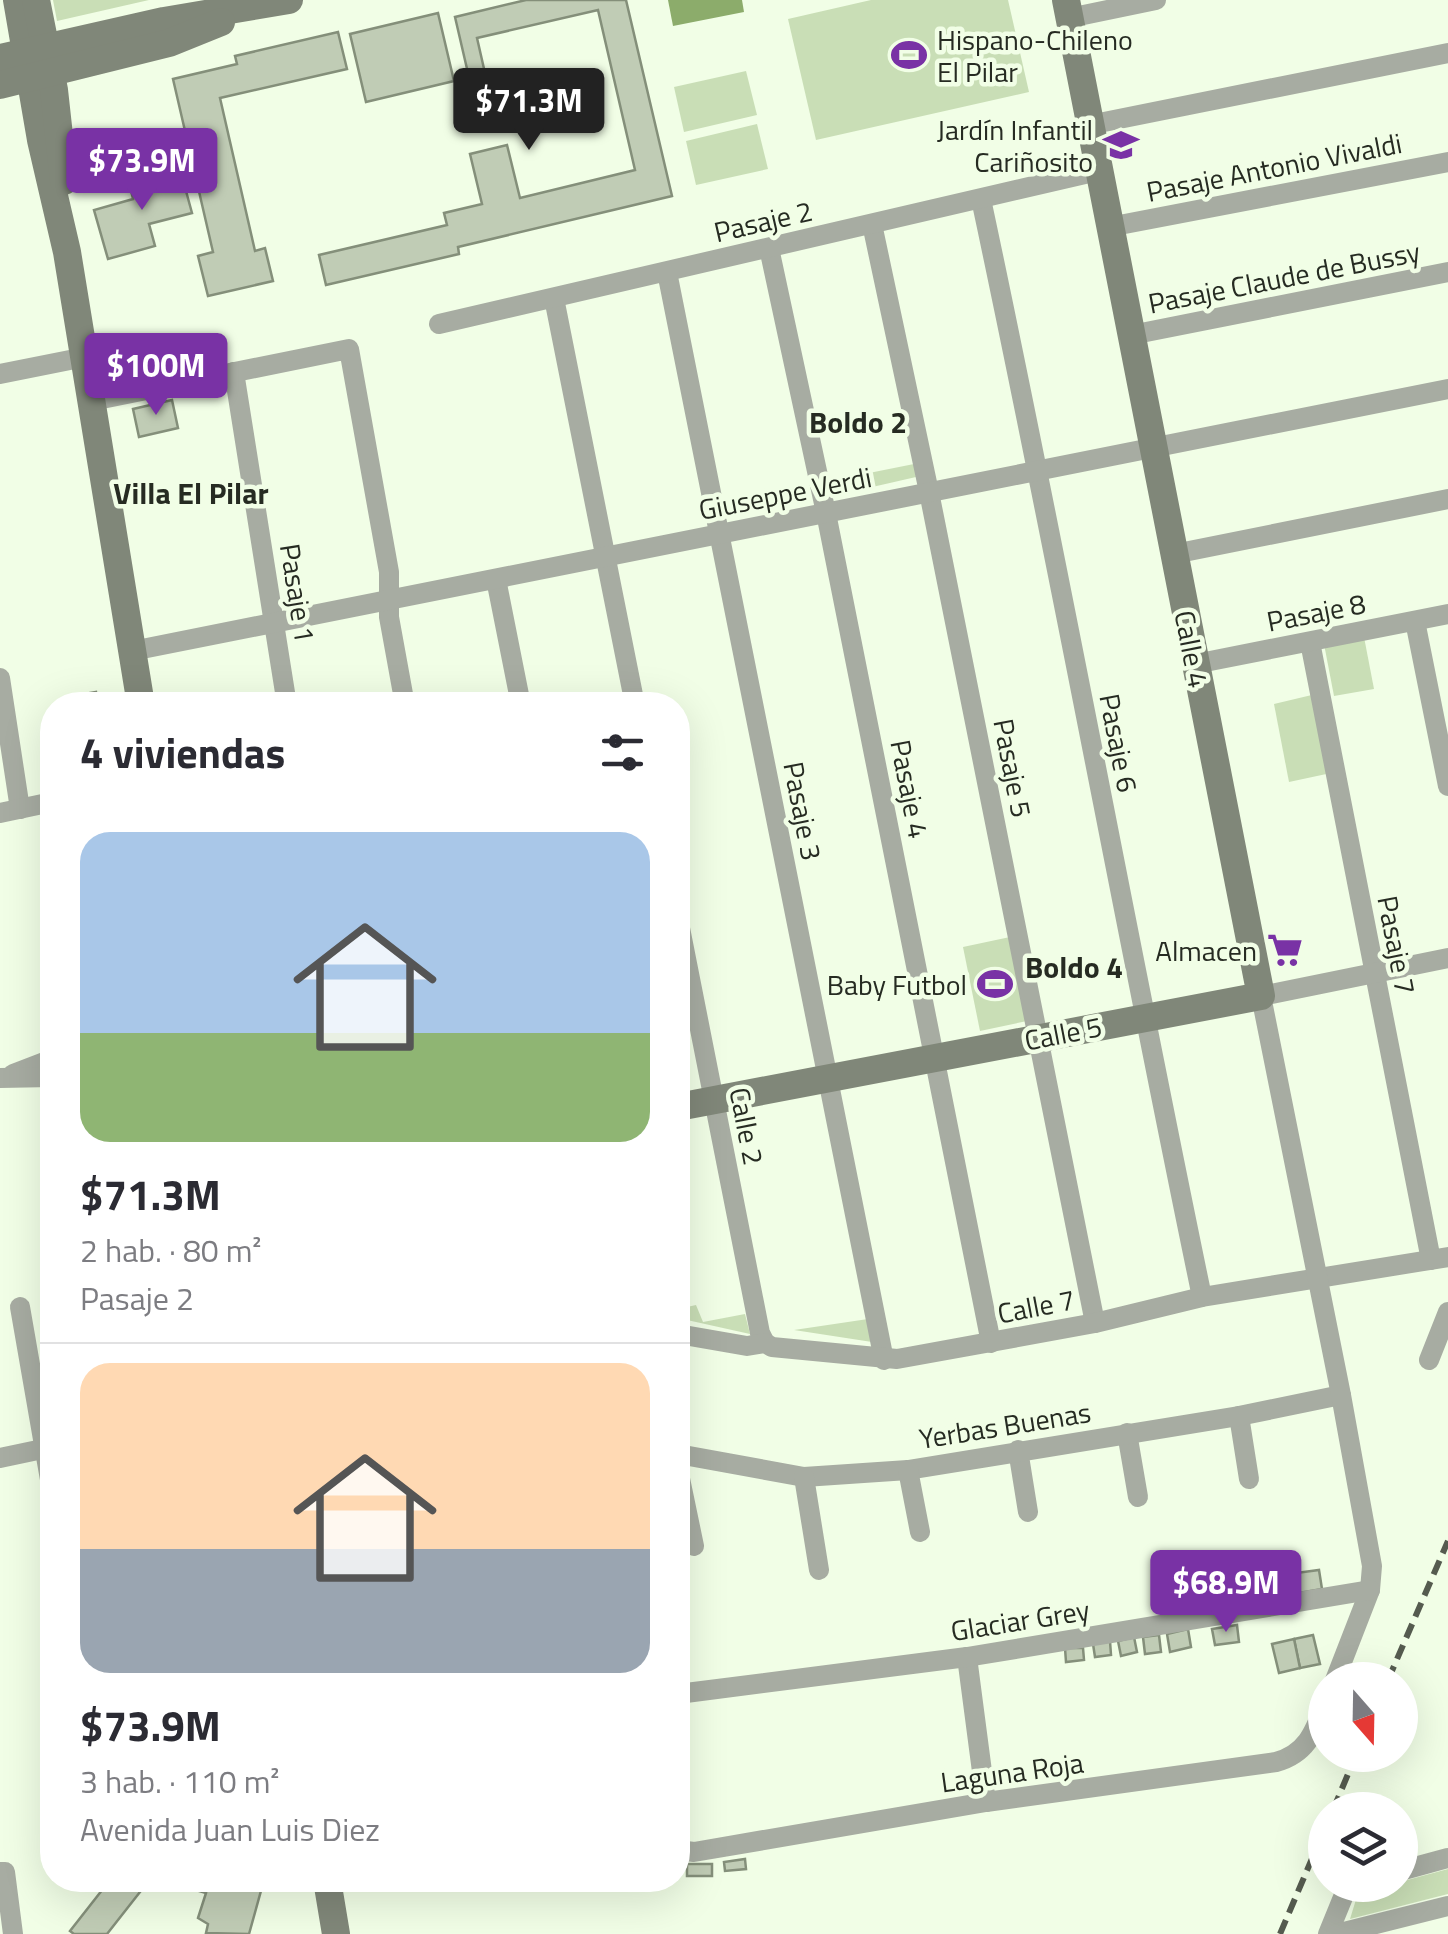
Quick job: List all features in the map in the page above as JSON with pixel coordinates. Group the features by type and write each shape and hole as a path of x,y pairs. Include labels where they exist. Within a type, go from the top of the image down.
{"street":[{"path":"18,0 30,62 60,136 67,252 140,692"},
{"path":"30,62 36,0"},
{"path":"30,62 169,44 244,10 288,0"},
{"path":"1065,6 1156,0"},
{"name":"Calle 4","path":"1065,6 1342,1396 1372,1566 1370,1590"},
{"path":"0,85 30,62 161,10 244,10"},
{"path":"1089,125 1448,52"},
{"name":"Pasaje Antonio Vivaldi","path":"1110,227 1448,162"},
{"name":"Pasaje 2","path":"439,324 1098,171"},
{"name":"Pasaje 6","path":"981,199 1202,1297"},
{"name":"Pasaje 5","path":"872,224 1095,1323"},
{"name":"Pasaje 4","path":"769,248 826,512 991,1343"},
{"name":"Pasaje 3","path":"667,272 884,1360"},
{"name":"Pasaje Claude de Bussy","path":"1131,335 1448,272"},
{"path":"554,298 632,692"},
{"path":"92,401 349,349 389,572 388,617 402,692"},
{"path":"0,374 86,356"},
{"name":"Pasaje 1","path":"234,372 285,692"},
{"name":"Giuseppe Verdi","path":"132,650 1448,389"},
{"path":"1174,554 1448,499"},
{"path":"496,579 518,692"},
{"name":"Pasaje 8","path":"1195,664 1448,614"},
{"path":"1415,621 1448,786"},
{"name":"Pasaje 7","path":"1310,642 1374,973 1439,1258"},
{"path":"0,678 10,811 40,805"},
{"name":"Calle 5","path":"690,1105 1448,958"},
{"name":"Calle 2","path":"690,979 765,1343"},
{"path":"3,1077 40,1063"},
{"path":"3,1077 40,1077"},
{"name":"Calle 7","path":"690,1336 884,1360 1095,1323 1202,1297 1439,1258"},
{"path":"20,1307 40,1404"},
{"path":"1429,1360 1448,1312"},
{"name":"Yerbas Buenas","path":"690,1456 804,1478 908,1470 1342,1396"},
{"path":"1239,1416 1250,1479"},
{"path":"1128,1433 1138,1497"},
{"path":"0,1458 40,1450"},
{"path":"1018,1450 1028,1512"},
{"path":"908,1470 920,1532"},
{"path":"804,1478 819,1570"},
{"path":"690,1527 694,1546"},
{"path":"1342,1662 1370,1590"},
{"name":"Glaciar Grey","path":"690,1692 966,1657 1370,1590"},
{"path":"966,1657 986,1802"},
{"name":"Laguna Roja","path":"690,1852 986,1802 1292,1758 1308,1742"},
{"path":"1418,1866 1448,1858"},
{"path":"0,1872 6,1872 13,1934"},
{"path":"329,1892 336,1934"},
{"path":"1328,1934 1341,1902"},
{"path":"1336,1934 1448,1906"}],"shaded area":[{"path":"53,0 149,0 57,21"},
{"path":"668,0 742,0 744,12 673,26"},
{"name":"Hispano-Chileno El Pilar","path":"871,0 1008,0 1029,92 816,140 788,19"},
{"path":"746,71 757,115 684,132 674,87"},
{"path":"757,124 768,169 696,185 686,141"},
{"path":"914,464 916,477 833,496 829,481"},
{"path":"1364,637 1374,689 1334,696 1324,644"},
{"path":"1316,694 1331,773 1289,782 1274,704"},
{"name":"Baby Futbol","path":"1010,937 1027,1021 980,1031 963,947"},
{"path":"696,1305 703,1322 745,1314 750,1334 690,1321 690,1306"},
{"path":"868,1319 872,1342 794,1330"},
{"path":"1448,1869 1448,1894 1418,1902 1418,1877"},
{"path":"1355,1902 1417,1902 1350,1919"}],"building":[{"path":"526,0 626,0 672,196 458,247 459,254 326,285 319,255 447,225 444,213 482,204 470,154 507,145 520,198 635,170 598,10 477,38 490,95 474,99 455,17"},
{"path":"438,13 454,81 366,102 350,34"},
{"path":"338,32 347,69 220,98 255,251 265,248 273,281 208,296 198,256 213,252 173,79 237,64 235,56"},
{"path":"180,169 192,213 149,224 155,246 108,259 94,210 133,199 129,182"},
{"path":"172,400 178,428 139,437 133,409"},
{"path":"1319,1570 1322,1589 1299,1593 1296,1573"},
{"path":"1285,1577 1287,1594 1272,1595 1270,1579"},
{"path":"1237,1625 1239,1642 1215,1645 1212,1629"},
{"path":"1188,1629 1191,1647 1170,1652 1167,1634"},
{"path":"1159,1635 1161,1652 1145,1654 1143,1637"},
{"path":"1313,1635 1320,1662 1308,1662 1308,1666 1300,1668 1294,1639"},
{"path":"1134,1637 1137,1652 1121,1656 1118,1641"},
{"path":"1294,1639 1300,1668 1279,1673 1272,1644"},
{"path":"1110,1641 1111,1655 1095,1657 1093,1644"},
{"path":"1065,1648 1083,1648 1084,1660 1066,1662"},
{"path":"745,1859 746,1869 725,1871 724,1862"},
{"path":"690,1864 712,1864 712,1876 690,1876"},
{"path":"101,1892 140,1892 107,1934 70,1931"},
{"path":"203,1892 261,1892 249,1934 206,1933 208,1924 198,1918 206,1893"}],"railway":[{"path":"1396,1662 1448,1541"},
{"path":"1341,1792 1349,1772"},
{"path":"1280,1934 1308,1868"}],"place":[{"name":"Hispano-Chileno El Pilar","path":"909,55"},
{"name":"Jardín Infantil Cariñosito","path":"1121,145"},
{"name":"Almacen","path":"1285,950"},
{"name":"Baby Futbol","path":"995,984"}],"district":[{"name":"Boldo 2","path":"858,422"},
{"name":"Villa El Pilar","path":"191,493"},
{"name":"Boldo 4","path":"1074,967"}]}
